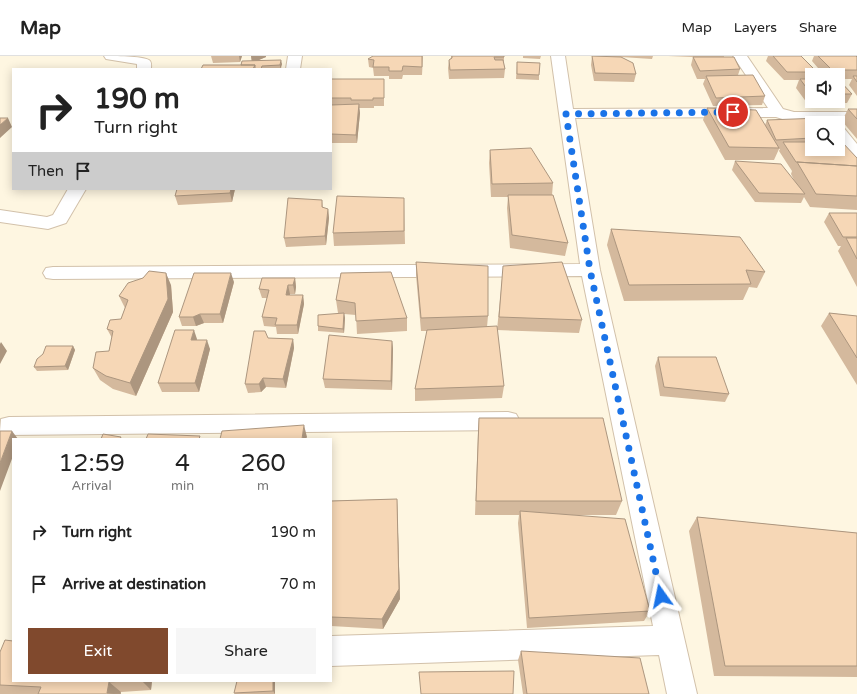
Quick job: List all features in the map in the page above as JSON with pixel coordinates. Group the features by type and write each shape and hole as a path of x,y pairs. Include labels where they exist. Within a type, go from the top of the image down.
{"street":[{"path":"111,56 135,59 144,62 144,68"},
{"path":"292,68 295,56"},
{"path":"558,56 590,270 682,694"},
{"path":"740,56 778,112"},
{"path":"566,114 778,112 792,117 805,118"},
{"path":"845,118 857,117"},
{"path":"845,139 857,155"},
{"path":"0,217 48,223 54,222 60,219 76,190"},
{"path":"53,273 590,270"},
{"path":"599,420 623,420"},
{"path":"9,426 527,421"},
{"path":"332,651 670,640"}],"building":[{"path":"373,56 422,56 422,67 403,66 402,71 389,71 389,67 373,67 374,60 368,59"},
{"path":"452,56 504,56 494,57 495,60 503,60 505,69 450,70 449,60"},
{"path":"592,56 621,57 633,63 636,74 595,73"},
{"path":"773,56 801,56 813,68 805,68 805,72 787,72"},
{"path":"818,56 857,57 857,70 830,68"},
{"path":"693,57 734,57 740,69 700,71"},
{"path":"281,60 280,65 262,66 261,68 255,68 255,65 241,65 242,61"},
{"path":"517,62 540,63 539,75 517,74"},
{"path":"203,65 255,65 254,68 202,68"},
{"path":"753,75 765,96 716,98 706,76"},
{"path":"853,76 857,76 857,82"},
{"path":"332,79 384,79 384,98 373,98 373,100 351,100 351,98 332,98"},
{"path":"800,79 805,79 805,86"},
{"path":"845,86 852,94 845,94"},
{"path":"359,104 356,135 332,134 332,105"},
{"path":"707,108 756,110 779,148 729,147"},
{"path":"848,109 857,109 857,119"},
{"path":"0,118 8,118 0,125"},
{"path":"805,119 805,138 776,140 767,120"},
{"path":"783,142 805,142 805,156 845,156 845,145 857,158 857,166 796,162"},
{"path":"531,148 553,183 492,184 490,150"},
{"path":"735,161 781,164 805,194 759,193"},
{"path":"797,162 857,166 857,196 816,194"},
{"path":"177,190 231,190 230,193 175,196"},
{"path":"508,195 553,195 568,243 512,235"},
{"path":"337,196 404,198 404,231 333,233"},
{"path":"288,198 322,200 322,207 328,209 325,236 284,238"},
{"path":"829,213 857,213 857,237 843,237"},
{"path":"611,229 740,237 765,272 746,270 751,284 629,285"},
{"path":"846,238 857,238 857,259"},
{"path":"416,262 488,266 488,316 421,318"},
{"path":"562,262 582,320 499,317 503,266"},
{"path":"149,271 166,273 168,299 130,383 106,376 93,368 96,352 109,351 113,331 107,329 110,320 121,319 128,300 119,296 128,283 143,278"},
{"path":"391,272 407,318 356,321 355,303 336,300 341,273"},
{"path":"194,273 231,273 220,314 200,314 193,317 179,317"},
{"path":"262,278 295,278 293,285 288,285 286,295 303,295 297,325 275,325 277,318 262,317 269,290 259,289"},
{"path":"344,313 343,329 318,326 318,315"},
{"path":"829,313 857,316 857,358"},
{"path":"497,326 504,386 415,389 427,330"},
{"path":"175,330 194,330 191,340 207,340 195,383 158,383"},
{"path":"254,331 265,331 268,338 293,339 283,379 263,378 259,384 245,384"},
{"path":"329,335 392,341 391,381 323,379"},
{"path":"46,346 73,346 65,366 34,367 37,359 43,354"},
{"path":"658,357 716,357 729,394 664,387"},
{"path":"479,418 603,418 622,501 476,501"},
{"path":"304,425 302,438 220,438 222,431"},
{"path":"0,431 12,431 0,463"},
{"path":"103,434 121,437 120,438 101,438"},
{"path":"148,434 200,436 199,438 146,438"},
{"path":"397,499 399,589 382,619 332,617 332,501"},
{"path":"520,511 625,519 650,611 529,618"},
{"path":"697,517 857,533 857,666 725,666"},
{"path":"5,640 12,641 12,682 109,682 107,693 121,694 38,694 41,687 0,685 0,652"},
{"path":"521,651 640,658 649,694 527,694"},
{"path":"514,671 513,694 421,694 419,672"},
{"path":"237,682 273,682 273,691 234,693"}],"route":[{"path":"661,596 590,270 566,114 733,112"}]}
